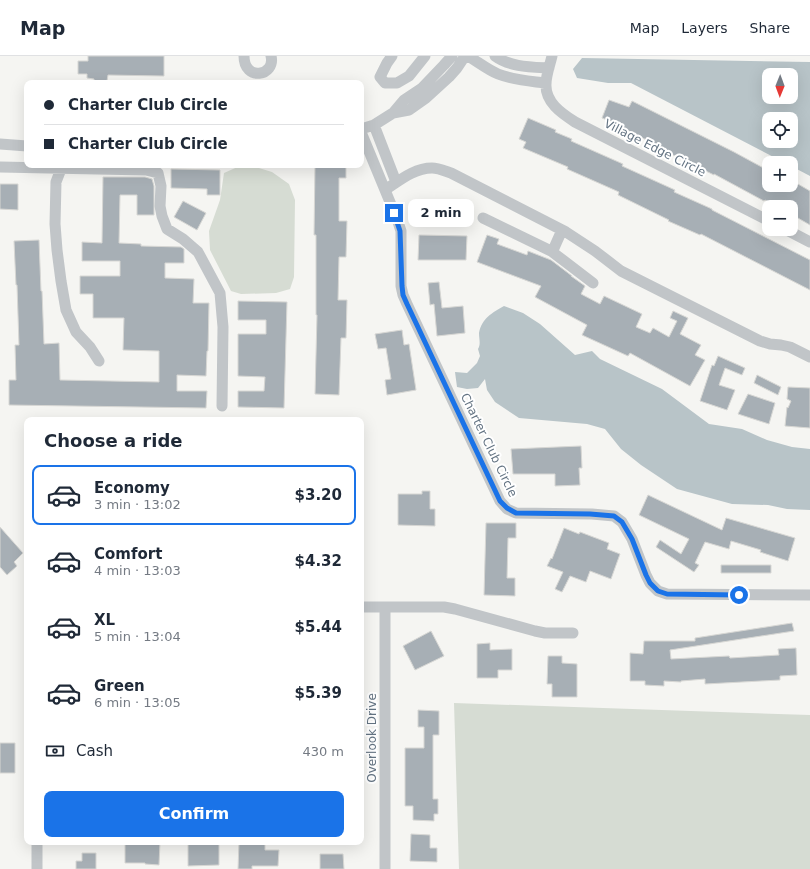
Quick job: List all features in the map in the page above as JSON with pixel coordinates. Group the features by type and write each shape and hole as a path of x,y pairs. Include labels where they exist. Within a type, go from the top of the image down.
{"street":[{"path":"244,56 244,62 247,68 252,72 258,73 262,73 270,67 272,62 270,56"},
{"path":"392,56 380,77 385,83 396,83 409,76 425,56"},
{"path":"364,130 393,113 404,100 422,88 452,56"},
{"path":"393,113 408,110 426,98 449,77 467,56 498,74 546,83"},
{"path":"495,56 517,66 549,68"},
{"name":"Village Edge Circle","path":"552,56 546,83 547,95 561,114 762,217"},
{"path":"514,78 517,66"},
{"path":"374,125 396,182"},
{"name":"Charter Club Circle","path":"364,138 397,219 400,231 402,286 405,300 500,501 507,508 516,513 590,514 614,516 622,522 632,539 650,583 658,591 667,594 810,595"},
{"path":"0,144 24,146"},
{"path":"0,167 24,167"},
{"path":"61,168 56,182 55,224 57,250 66,310 76,332 90,347 99,361"},
{"path":"89,168 146,170 158,173 161,186 160,206 167,229 184,239 198,252 220,293 223,327 222,406"},
{"path":"385,190 402,178 421,170 432,168 451,173 562,230 586,245 621,271 760,341 790,347 810,357"},
{"path":"483,218 551,251 593,283"},
{"path":"551,251 554,248 562,230"},
{"path":"798,236 810,242"},
{"path":"364,607 444,607 535,631 545,633 573,633"},
{"name":"Overlook Drive","path":"384,608 385,869"},
{"path":"36,845 37,869"}],"shaded area":[{"path":"582,58 810,62 810,176 798,170 798,156 772,156 631,83 608,83 577,78 573,69"},
{"path":"235,168 259,168 272,172 289,184 295,200 294,277 290,289 276,293 241,294 231,291 210,250 209,231 220,200 224,173"},
{"path":"504,306 523,313 540,324 575,355 592,351 600,359 662,389 709,424 742,429 767,440 792,447 810,449 810,510 787,509 768,505 732,504 677,489 641,465 621,449 605,429 587,424 519,418 495,402 487,390 485,379 478,388 467,389 457,387 455,372 467,373 477,363 480,356 478,349 480,343 479,333 482,323"},
{"path":"454,703 810,715 810,869 459,869"}],"building":[{"path":"88,56 164,56 164,76 108,75 107,80 94,80 87,78 87,74 78,74 78,61 88,61"},
{"path":"609,100 629,107 632,101 762,167 762,192 798,192 798,184 810,191 810,225 798,218 798,200 762,200 714,174 669,153 670,152 619,126 620,125 602,118"},
{"path":"528,118 556,130 555,132 572,139 571,141 623,164 622,166 712,209 810,260 810,290 701,234 700,235 668,221 669,220 618,195 619,192 567,169 568,167 523,148 526,142 519,139"},
{"path":"315,168 346,168 346,178 339,178 339,221 347,221 346,257 339,257 338,300 347,300 346,338 341,338 339,395 315,394 317,315 316,235 314,235"},
{"path":"171,169 220,170 220,195 207,195 207,189 171,188"},
{"path":"103,177 145,177 152,179 154,186 154,215 137,215 137,195 120,195 119,243 141,244 141,246 181,247 184,249 184,263 165,263 165,278 194,279 193,303 209,303 206,376 177,375 177,391 207,391 206,408 9,405 9,380 16,380 15,345 19,345 14,241 39,240 44,344 59,343 60,380 159,382 159,351 123,350 124,318 93,318 93,294 80,294 80,276 120,276 120,261 82,261 82,242 102,243"},
{"path":"0,184 18,184 18,210 0,209"},
{"path":"183,201 206,213 197,230 174,217"},
{"path":"419,235 467,236 466,260 418,260"},
{"path":"487,235 499,239 497,244 527,255 528,251 551,260 585,286 581,294 600,304 604,296 642,314 636,327 650,333 653,328 669,337 677,321 670,318 673,311 688,318 680,334 701,345 695,355 705,360 690,386 630,353 628,356 582,335 587,325 535,297 541,286 477,262"},
{"path":"439,282 442,308 463,306 465,333 437,336 434,304 430,305 428,283"},
{"path":"238,301 287,302 284,408 238,407 238,391 264,391 265,377 238,376 238,334 266,334 266,320 238,320"},
{"path":"402,330 404,345 409,344 416,390 387,395 385,380 391,379 386,348 378,349 375,334"},
{"path":"718,356 745,368 742,375 725,368 719,385 735,390 727,410 700,401 712,365 714,366"},
{"path":"757,375 781,387 778,395 754,383"},
{"path":"788,387 810,388 810,428 785,426 787,407 788,408 791,401 787,399"},
{"path":"748,394 775,403 769,424 738,414"},
{"path":"581,446 582,468 579,468 580,485 555,486 555,474 513,474 511,449"},
{"path":"422,491 430,491 430,509 435,509 435,526 398,525 398,494 422,494"},
{"path":"648,495 722,530 726,518 795,538 788,561 760,552 761,550 731,541 729,549 705,542 695,563 699,565 694,572 656,547 660,540 681,554 689,539 639,515"},
{"path":"486,523 516,523 516,538 508,538 507,578 515,578 515,596 484,595"},
{"path":"0,527 23,553 14,562 17,566 7,575 0,567"},
{"path":"564,528 579,534 580,532 609,543 607,549 620,554 611,579 590,571 586,582 570,576 562,592 555,589 563,572 547,566 551,558 552,559"},
{"path":"721,565 771,565 771,573 721,573"},
{"path":"792,623 794,631 670,650 671,659 779,655 778,649 796,648 797,675 780,676 780,680 705,684 705,679 681,682 664,681 664,686 645,685 645,681 630,681 630,653 643,654 644,641 695,641 695,638"},
{"path":"431,631 444,656 415,670 403,646"},
{"path":"490,643 490,650 512,649 512,670 498,670 498,678 477,678 477,644"},
{"path":"548,656 562,656 562,663 577,664 577,697 552,697 552,684 547,684"},
{"path":"418,710 439,711 439,735 433,735 433,799 438,799 438,814 434,814 434,821 413,820 413,806 405,806 405,748 424,748 424,727 418,727"},
{"path":"0,743 15,743 15,773 0,773"},
{"path":"411,834 430,835 430,848 437,848 437,862 410,861"},
{"path":"125,845 160,845 159,865 125,863"},
{"path":"188,845 219,845 219,865 188,866"},
{"path":"239,845 265,845 265,850 279,850 278,866 252,866 252,869 238,869"},
{"path":"82,853 96,853 96,869 76,869 76,861 82,861"},
{"path":"320,854 343,854 344,869 320,869"}],"route":[{"path":"394,213 400,231 403,295 500,501 507,508 516,513 590,514 614,516 622,522 632,539 650,583 658,591 667,594 739,595"}]}
